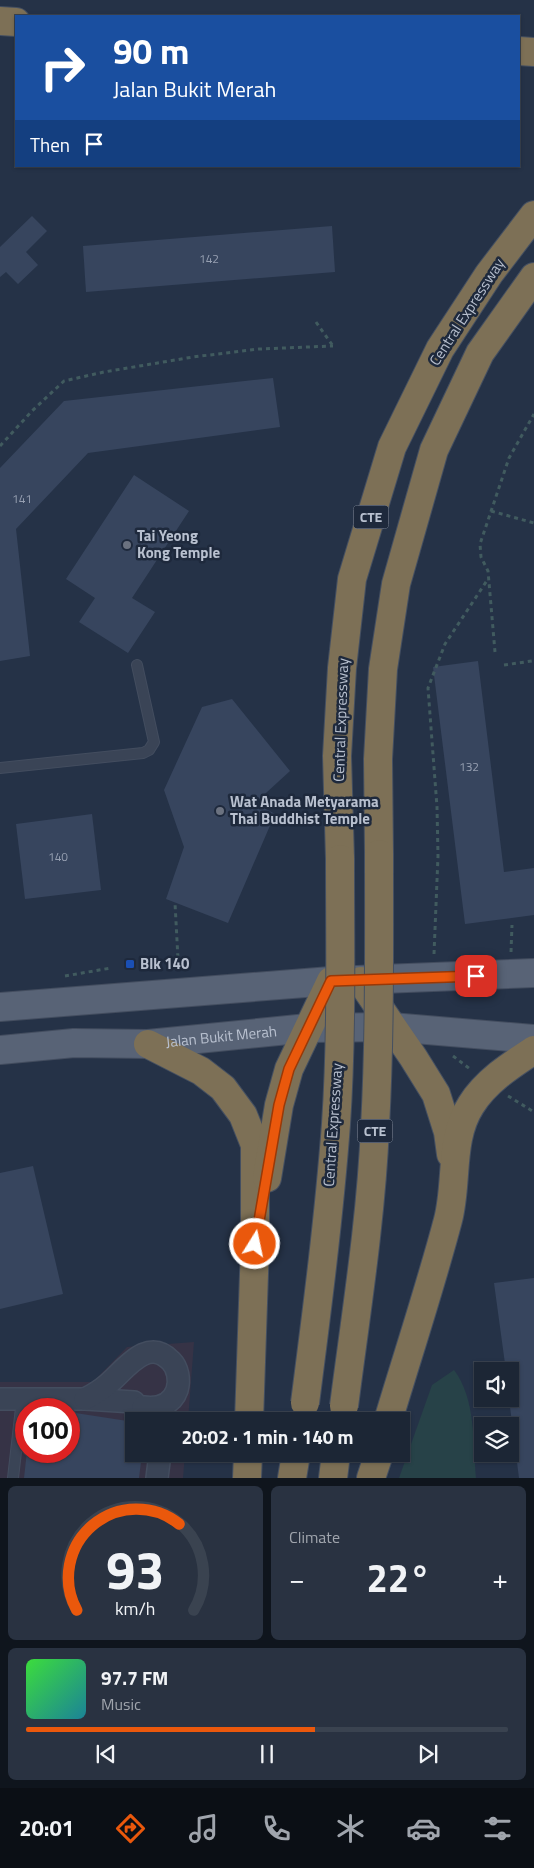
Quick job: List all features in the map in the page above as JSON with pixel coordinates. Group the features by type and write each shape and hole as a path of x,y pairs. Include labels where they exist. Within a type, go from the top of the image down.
{"highway":[{"path":"0,21 15,22"},
{"path":"520,51 534,52"},
{"name":"Central Expressway","path":"304,1412 323,1262 336,1123 340,996 340,859 337,756 342,668 352,579 392,447 440,349 489,274 534,215"},
{"name":"CTE","path":"342,1412 362,1267 375,1128 379,995 378,759 383,669 396,584 434,450 480,353 534,277"},
{"path":"255,1244 279,1105 289,1069 331,981"},
{"path":"361,981 436,1094 448,1132 454,1176"},
{"path":"148,1044 201,1071 223,1088 243,1115 254,1145 255,1244 249,1412"},
{"path":"391,1412 448,1218 459,1131 471,1105 489,1083 534,1050"},
{"path":"247,1478 248,1462"},
{"path":"292,1478 295,1462"},
{"path":"333,1478 335,1462"},
{"path":"371,1478 376,1462"}],"main road":[{"path":"0,1007 331,981 534,973"},
{"name":"Jalan Bukit Merah","path":"0,1050 74,1043 148,1044 308,1028 391,1028 534,1039"}],"street":[{"path":"85,1400 106,1386 137,1356 146,1353 156,1353 165,1356 172,1362 178,1373 179,1383 171,1400 168,1412"},
{"path":"126,1368 124,1386 128,1395 144,1410"},
{"path":"0,1400 15,1400"},
{"path":"80,1400 144,1410 163,1406 171,1400"},
{"path":"157,1478 159,1462"}],"lane":[{"path":"0,768 143,753 149,750 154,742 137,665"},
{"path":"13,1478 15,1461"}],"path":[{"path":"0,446 64,381 104,372 203,356 259,349 333,346 316,322"},
{"path":"495,652 488,571 481,557 480,544 509,458 534,414"},
{"path":"491,511 534,523"},
{"path":"434,960 438,856 437,807 428,688 445,644 488,579"},
{"path":"504,665 532,661"},
{"path":"140,964 178,959 175,902"},
{"path":"511,946 512,925"}],"shaded area":[{"path":"194,1342 189,1412 125,1412 125,1462 184,1462 183,1478 0,1478 0,1382 93,1382 127,1347"}],"green space":[{"path":"454,1370 461,1382 470,1408 474,1436 476,1478 399,1478 405,1462 410,1462 410,1447 432,1385"}],"building":[{"path":"32,216 47,231 26,252 38,265 18,284 6,272 0,277 0,247"},
{"path":"332,226 335,272 86,292 83,246"},
{"path":"273,378 280,427 88,453 16,529 30,656 0,661 0,468 64,401"},
{"name":"Tai Yeong Kong Temple","path":"134,475 189,511 132,598 155,612 128,653 79,622 95,598 66,579"},
{"path":"478,661 504,872 534,868 534,915 465,924 433,667"},
{"name":"Wat Anada Metyarama Thai Buddhist Temple","path":"232,699 290,771 255,803 275,814 228,923 166,899 184,847 164,790 202,707"},
{"path":"92,814 101,890 25,899 16,824"},
{"path":"33,1166 63,1294 0,1309 0,1173"},
{"path":"534,1278 534,1478 519,1478 517,1462 519,1462 519,1417 511,1417 510,1407 519,1407 519,1362 505,1362 494,1283"},
{"path":"80,1414 125,1421 125,1462 141,1462 139,1478 24,1478 26,1463 80,1463"}],"place":[{"name":"Tai Yeong Kong Temple","path":"127,545"},
{"name":"Wat Anada Metyarama Thai Buddhist Temple","path":"220,811"},
{"name":"Blk 140","path":"130,964"}],"route":[{"path":"255,1244 279,1105 289,1069 331,981 476,976"}]}
